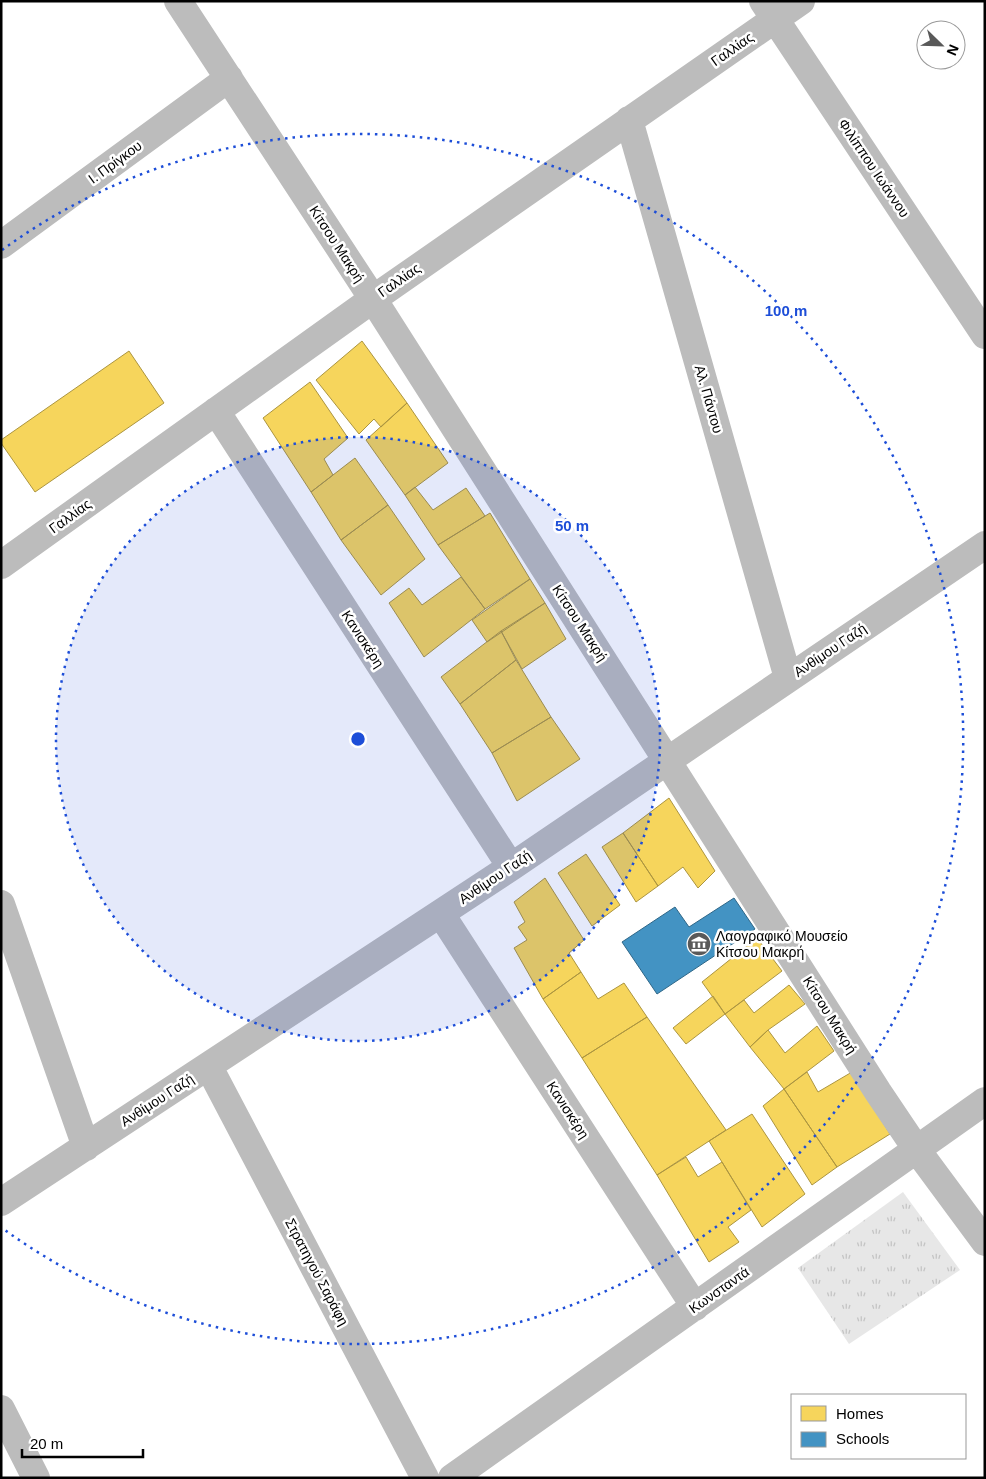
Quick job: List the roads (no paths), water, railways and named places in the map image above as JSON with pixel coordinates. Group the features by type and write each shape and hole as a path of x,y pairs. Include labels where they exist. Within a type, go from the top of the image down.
{"street":[{"name":"Κίτσου Μακρή","path":"178,1 373,299 916,1150 985,1242"},
{"name":"Γαλλίας","path":"1,565 373,299 629,120 769,10 802,1"},
{"name":"Φιλίππου Ιωάννου","path":"769,10 985,335"},
{"name":"Ι. Πρίγκου","path":"1,245 229,78"},
{"name":"Αλ. Πάντου","path":"629,120 788,678"},
{"name":"Κανισκέρη","path":"216,411 511,867"},
{"name":"Ανθίμου Γαζή","path":"1,1202 441,914 985,545"},
{"path":"1,904 86,1147"},
{"name":"Κανισκέρη","path":"441,914 695,1307"},
{"name":"Στρατηγού Σαράφη","path":"209,1067 424,1478"},
{"name":"Κωνσταντά","path":"452,1478 985,1102"},
{"path":"1,1409 36,1478"}],"place":[{"name":"Λαογραφικό Μουσείο Κίτσου Μακρή","path":"699,944"}]}
